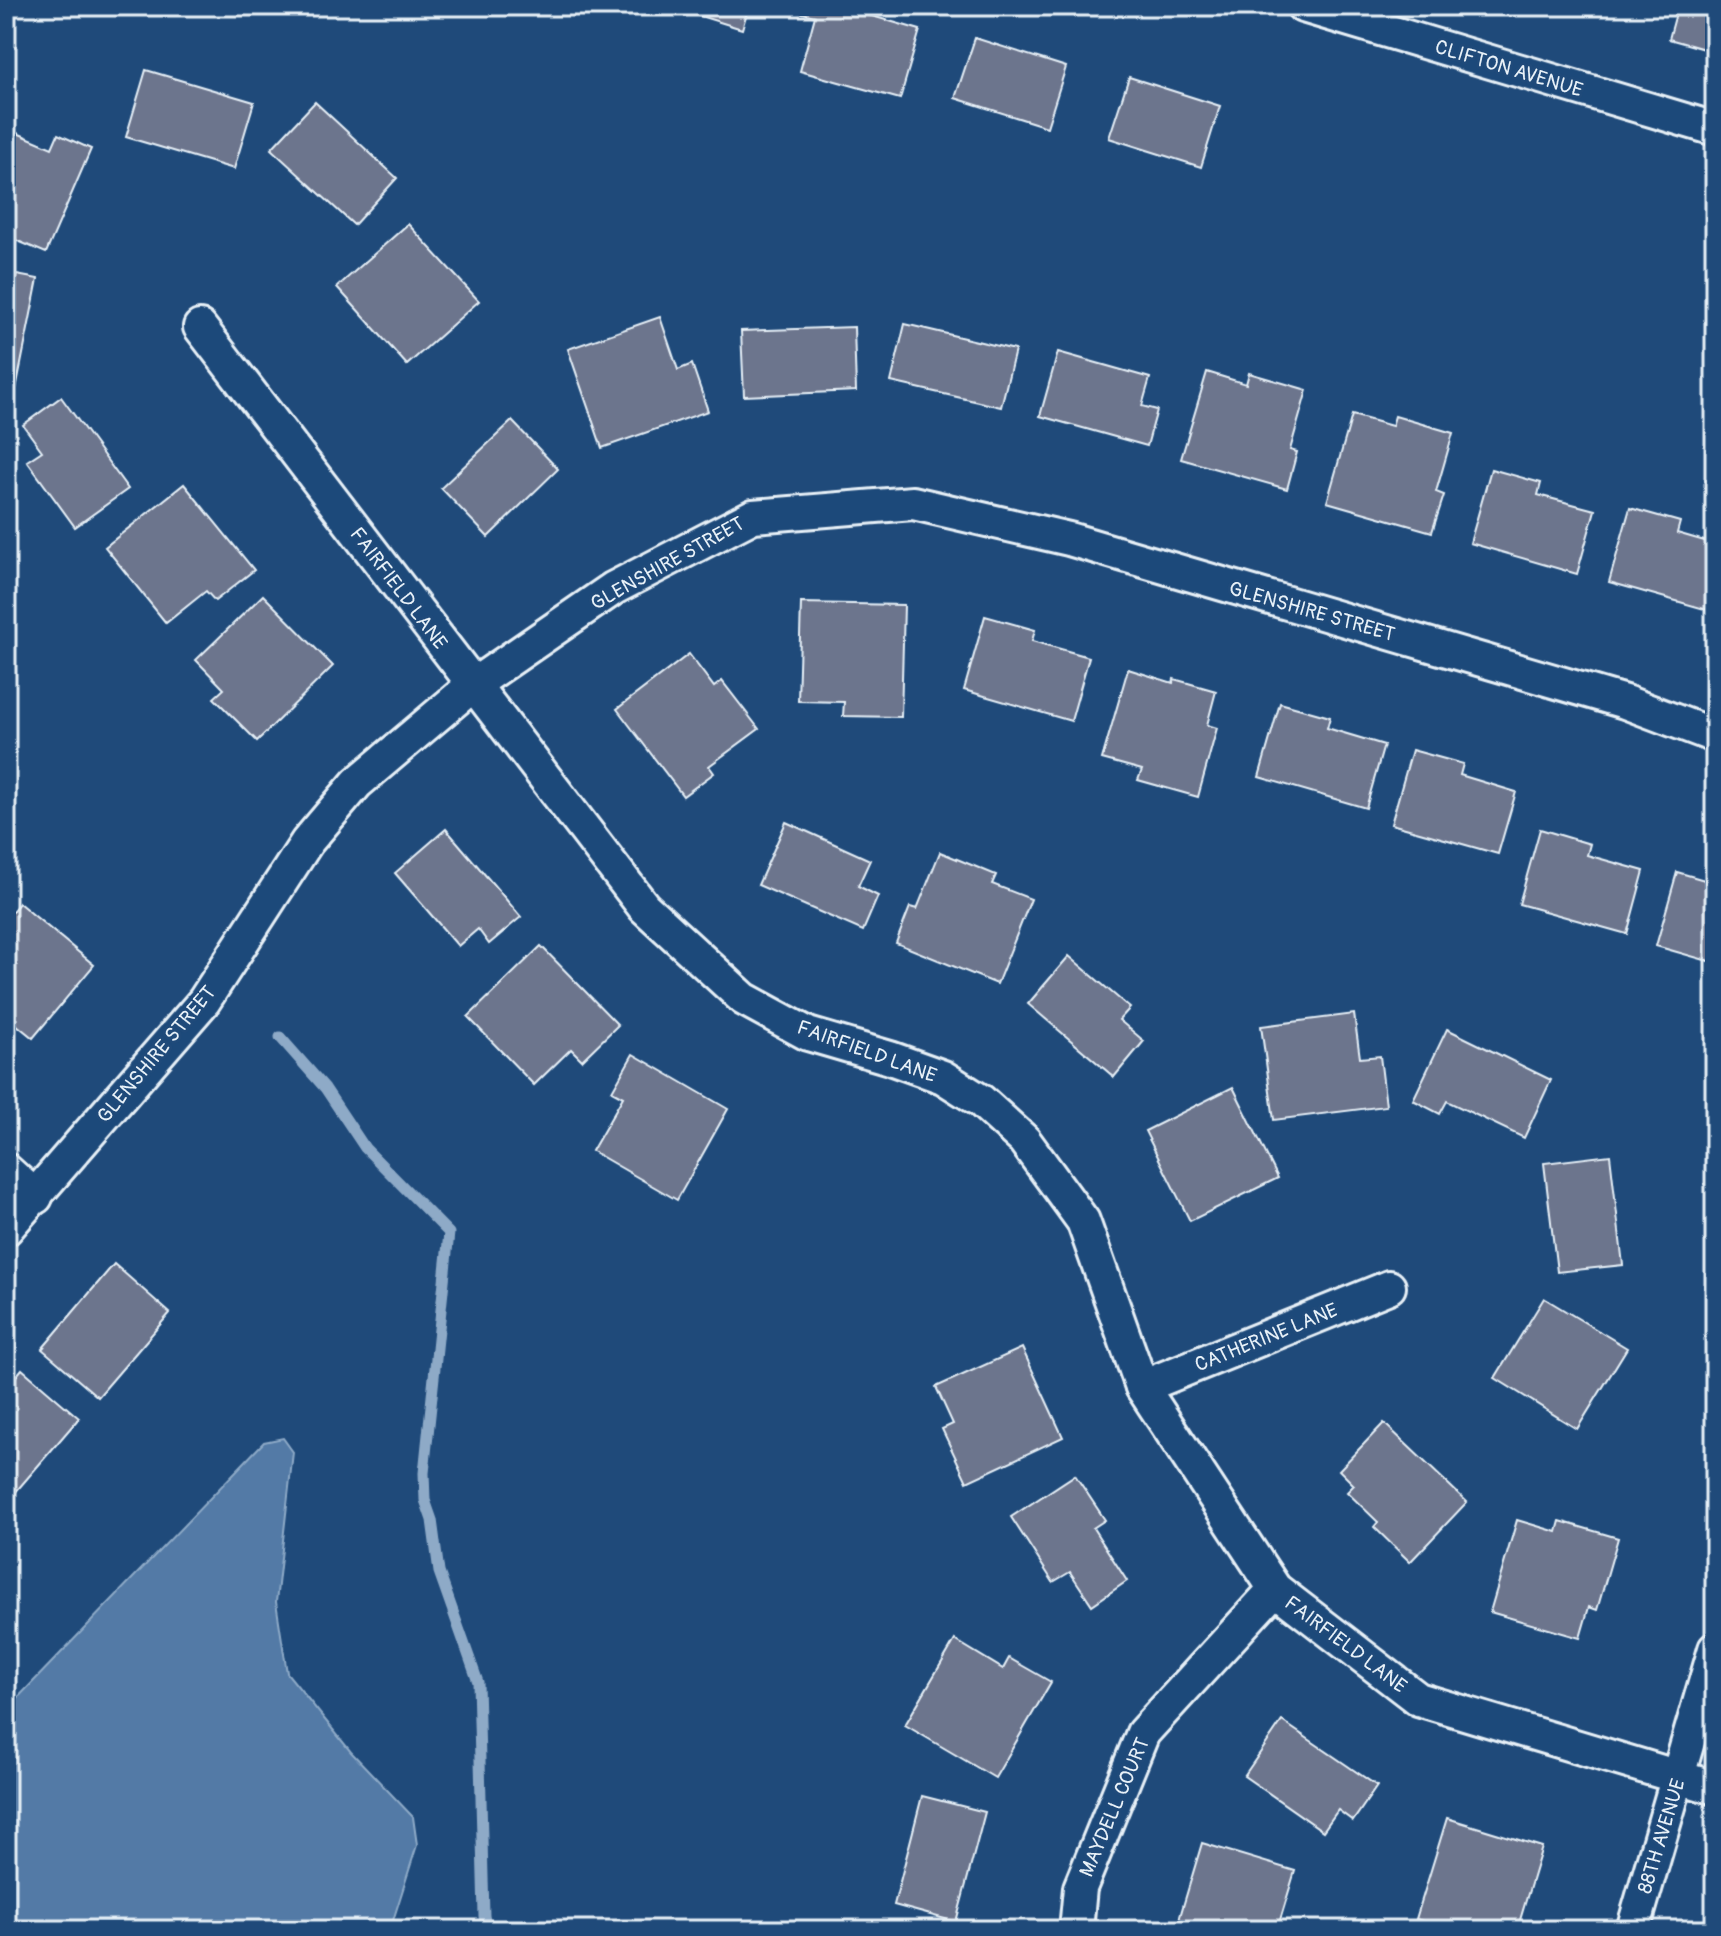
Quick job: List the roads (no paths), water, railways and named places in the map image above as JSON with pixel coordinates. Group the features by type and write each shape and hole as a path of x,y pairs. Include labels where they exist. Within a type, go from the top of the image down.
{"street":[{"name":"CLIFTON AVENUE","path":"1303,6 1715,129"},
{"name":"FAIRFIELD LANE","path":"200,327 644,907 744,999 808,1034 943,1077 981,1101 1024,1140 1083,1221 1142,1387 1275,1589 1418,1699 1715,1788"},
{"name":"GLENSHIRE STREET","path":"6,1229 204,1001 307,842 357,783 473,685 614,588 753,516 913,503 1069,539 1625,702 1715,736"},
{"path":"6,1170 36,1197"},
{"name":"CATHERINE LANE","path":"1142,1387 1389,1287"},
{"name":"MAYDELL COURT","path":"1076,1930 1080,1888 1143,1733 1275,1589"},
{"name":"88TH AVENUE","path":"1633,1930 1715,1649"}],"water":[{"path":"283,1438 293,1452 276,1602 287,1673 351,1752 413,1817 417,1845 390,1930 6,1930 6,1710 264,1442"}],"waterway":[{"path":"280,1037 325,1088 365,1148 449,1233 424,1473 425,1500 432,1520 439,1572 478,1682 484,1916 487,1930"}]}
